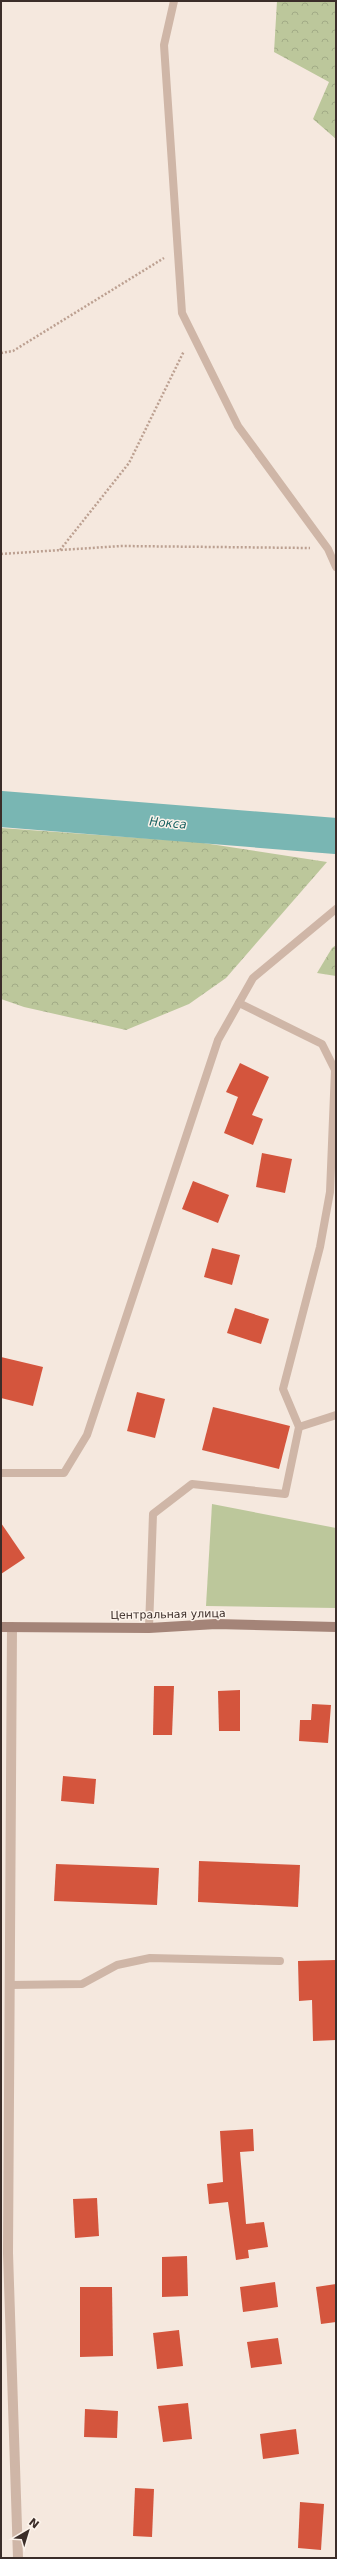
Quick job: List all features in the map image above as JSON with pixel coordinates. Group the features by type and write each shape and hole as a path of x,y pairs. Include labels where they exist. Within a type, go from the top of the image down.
{"street":[{"name":"Центральная улица","path":"1,1627 149,1628 216,1624 336,1627"},
{"path":"12,1627 8,2253 18,2558"}],"lane":[{"path":"174,1 164,45 182,312 238,426 328,549 336,567"},
{"path":"1,1474 64,1473 87,1435 218,1040 253,978 336,909"},
{"path":"149,1628 153,1514 192,1484 285,1494 299,1427 283,1390 320,1247 330,1192 335,1070 322,1044 239,1003"},
{"path":"299,1427 336,1415"},
{"path":"10,1985 82,1984 117,1965 150,1958 280,1961"}],"path":[{"path":"1,353 13,352 178,249"},
{"path":"60,550 128,462 193,334"},
{"path":"1,554 121,546 328,549"}],"green space":[{"path":"277,1 336,1 336,139 313,119 329,82 274,52"},
{"path":"1,828 197,842 327,862 226,978 189,1004 126,1030 24,1007 1,999"},
{"path":"336,945 336,976 317,973 332,948"},
{"path":"212,1504 336,1528 336,1608 206,1606"}],"building":[{"path":"240,1063 269,1077 252,1115 263,1119 253,1145 224,1133 238,1097 226,1092"},
{"path":"262,1153 292,1159 285,1193 256,1187"},
{"path":"193,1181 229,1195 218,1223 182,1209"},
{"path":"212,1248 240,1255 232,1285 204,1277"},
{"path":"235,1308 269,1319 261,1344 227,1333"},
{"path":"1,1357 43,1367 33,1406 1,1398"},
{"path":"137,1392 165,1399 155,1438 127,1431"},
{"path":"213,1407 290,1426 279,1469 202,1450"},
{"path":"1,1523 25,1558 1,1574"},
{"path":"154,1686 174,1686 172,1735 153,1735"},
{"path":"240,1690 240,1731 219,1731 218,1691"},
{"path":"312,1704 331,1705 328,1743 299,1741 300,1720 311,1720"},
{"path":"63,1776 96,1779 94,1804 61,1801"},
{"path":"199,1861 300,1865 298,1907 198,1902"},
{"path":"56,1864 159,1868 157,1905 54,1901"},
{"path":"336,1960 336,2040 313,2041 312,2000 299,2001 298,1961"},
{"path":"253,2129 254,2151 240,2152 246,2224 264,2222 268,2247 248,2250 249,2258 236,2260 228,2202 209,2204 207,2184 223,2182 220,2131"},
{"path":"97,2198 99,2236 75,2238 73,2199"},
{"path":"187,2256 188,2296 162,2297 162,2257"},
{"path":"275,2282 278,2307 243,2312 240,2287"},
{"path":"336,2284 336,2322 321,2324 316,2287"},
{"path":"80,2287 112,2287 113,2356 80,2357"},
{"path":"179,2330 183,2366 157,2369 153,2333"},
{"path":"278,2338 282,2364 251,2368 247,2342"},
{"path":"188,2403 192,2439 163,2442 158,2406"},
{"path":"85,2409 118,2411 117,2438 84,2437"},
{"path":"296,2429 299,2454 263,2459 260,2434"},
{"path":"135,2488 154,2489 152,2537 133,2536"},
{"path":"300,2502 324,2504 321,2550 298,2548"}],"waterway":[{"name":"Нокса","path":"1,809 336,836"}]}
